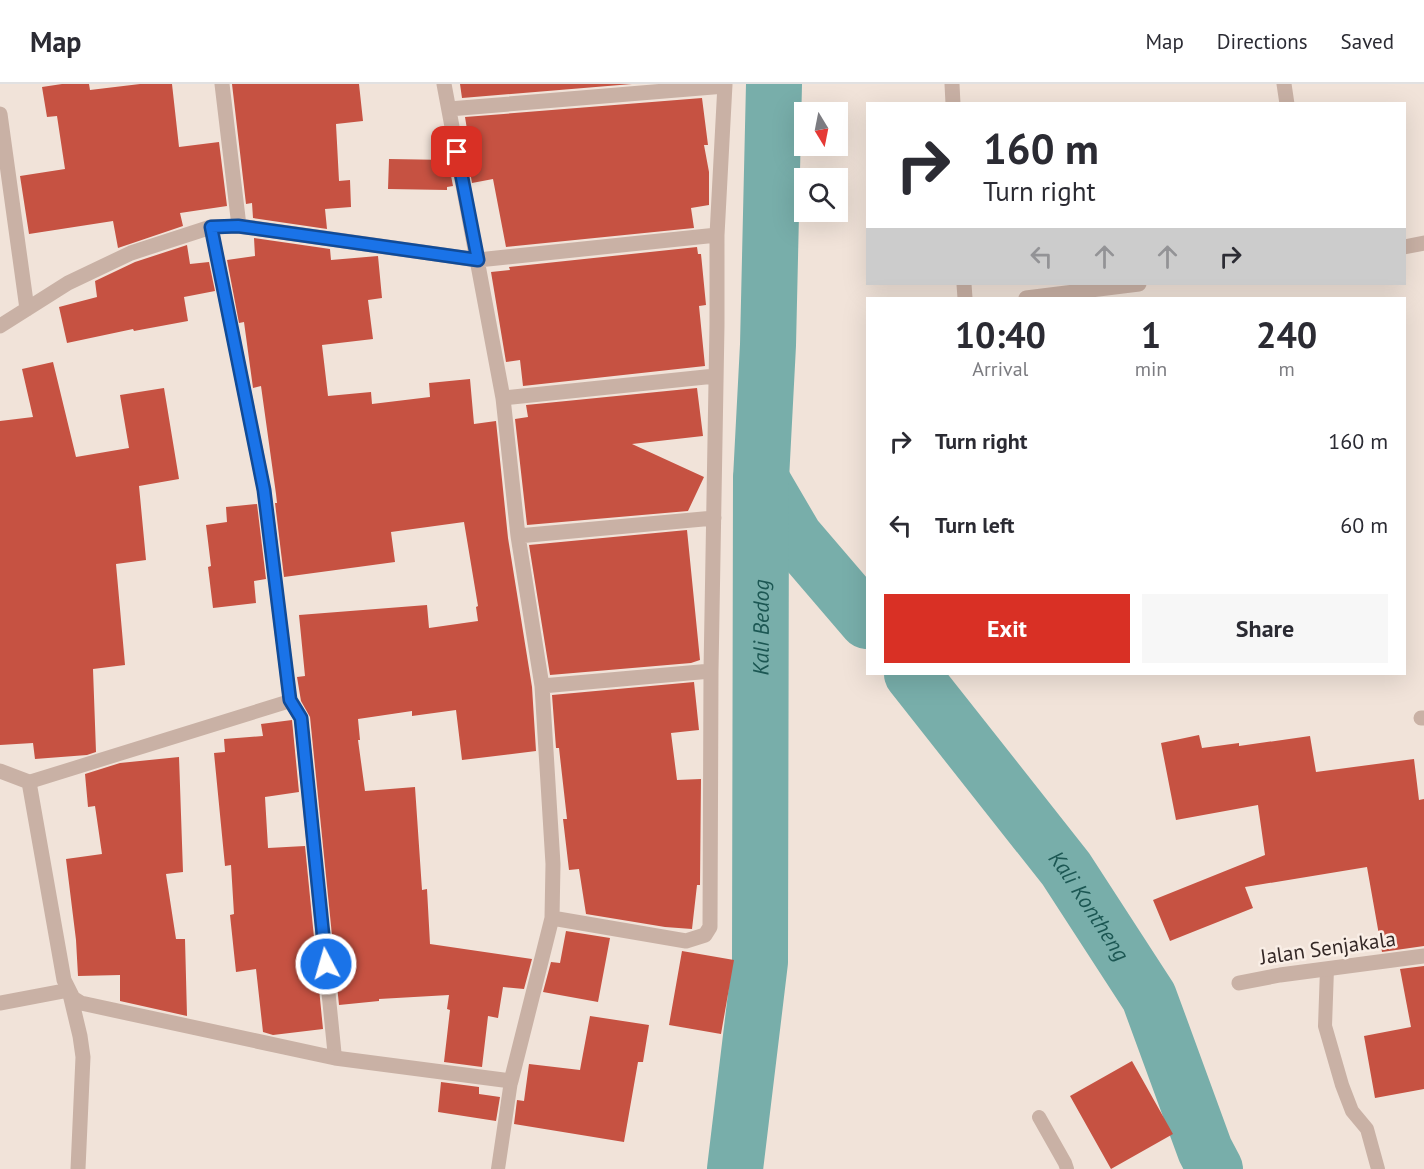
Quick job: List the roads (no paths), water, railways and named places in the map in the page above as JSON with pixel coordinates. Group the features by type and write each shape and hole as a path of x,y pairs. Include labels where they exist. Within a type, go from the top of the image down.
{"street":[{"path":"222,84 238,226"},
{"path":"0,771 29,782 64,980 73,998 81,1003 335,1059 511,1081 552,918 553,864 542,686 518,536 503,398 444,84"},
{"path":"952,84 953,102"},
{"path":"1284,84 1287,102"},
{"path":"448,109 725,85 717,235 710,927 705,935 686,941 552,918"},
{"path":"0,114 27,309"},
{"path":"0,326 68,283 131,254 211,227 238,226 478,260 717,235"},
{"path":"1406,247 1424,243"},
{"path":"1034,297 1131,285"},
{"path":"503,398 715,376"},
{"path":"518,536 714,518"},
{"path":"542,686 711,671"},
{"name":"Jalan Senjakala","path":"1239,983 1424,956"},
{"path":"1,1003 69,990"},
{"path":"69,990 80,1036 82,1057 78,1169"}],"lane":[{"path":"211,227 264,490 290,700 301,718 335,1059"},
{"path":"29,782 290,700"},
{"path":"1327,969 1325,1026 1342,1085 1352,1110 1367,1129 1378,1169"},
{"path":"498,1169 511,1081"},
{"path":"1039,1117 1067,1169"}],"waterway":[{"name":"Kali Bedog","path":"735,1169 760,962 761,479 768,345 774,84"},
{"name":"Kali Kontheng","path":"761,479 795,537 866,620"},
{"name":"Kali Kontheng","path":"913,675 1066,869 1149,997 1205,1150 1215,1169"}]}
